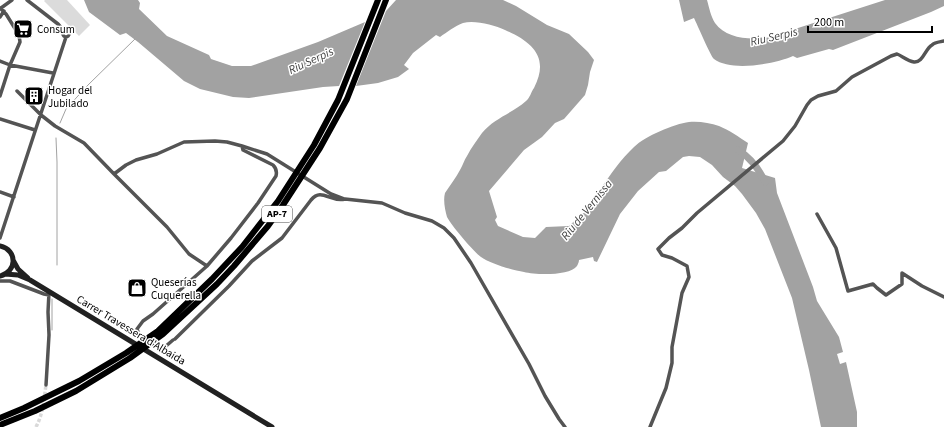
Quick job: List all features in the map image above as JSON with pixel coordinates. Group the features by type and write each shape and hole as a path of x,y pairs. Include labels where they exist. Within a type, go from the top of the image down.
{"highway":[{"name":"AP-7","path":"161,332 242,247 278,201 314,144 338,100 378,0"},
{"name":"AP-7","path":"0,425 35,411 76,391 128,356 161,332 217,284 250,248 294,189 320,148 347,99 386,0"},
{"name":"AP-7","path":"0,418 24,408 128,356"}],"main road":[{"name":"Carrer Travessera d'Albaida","path":"0,246 7,249 18,268 30,280"},
{"path":"3,275 12,268 13,260"},
{"name":"Carrer Travessera d'Albaida","path":"3,275 18,276 30,280 49,293 272,427"}],"street":[{"path":"0,17 1,9 12,0"},
{"path":"0,238 66,37 63,33 64,31 58,24 27,0"},
{"path":"0,96 10,65 20,42 19,36 1,9"},
{"path":"650,427 666,388 672,363 672,346 682,293 689,277 688,266 662,255 658,249 697,213 783,141 795,126 807,105 814,98 836,91 852,76 895,54 914,62 922,57 930,46 944,41"},
{"path":"0,61 10,65 53,73"},
{"path":"17,91 40,115 84,144 167,227 189,254 207,266"},
{"path":"0,119 35,130"},
{"path":"114,174 136,160 157,154 184,142 215,141 231,143 267,154 331,194 345,199 382,203 405,213 432,221 444,228 454,238 471,263 529,364 548,402 565,427"},
{"path":"242,146 243,150 274,165 277,172 276,176 258,203 207,266 153,314 143,321 137,329 140,336 161,348 174,340 252,261 282,238 313,197 320,194 334,200 345,199"},
{"path":"0,192 14,197"},
{"path":"817,214 836,248 848,290 873,284 886,295 902,284 902,273 922,286 944,297"},
{"path":"0,281 10,281 40,293 49,293 49,335 46,385"}],"shaded area":[{"path":"67,0 90,25 79,36 44,1"}],"water":[{"name":"Riu Serpis","path":"84,0 138,0 140,3 139,9 167,36 209,55 211,59 232,66 251,66 318,42 365,22 339,86 249,98 233,97 200,89 184,81 126,33 120,35 89,12"},
{"path":"396,0 503,0 516,6 547,25 569,34 588,52 594,60 585,95 564,119 555,123 542,137 524,150 489,191 497,217 495,220 498,226 523,237 535,238 546,227 569,226 596,204 606,190 601,188 629,152 639,143 660,131 683,123 704,122 723,128 748,143 742,168 775,178 777,193 817,301 839,337 843,352 837,354 840,364 846,362 857,412 857,427 821,427 792,298 765,229 756,213 735,186 723,177 712,165 700,157 683,157 666,171 659,172 638,191 620,214 597,262 594,261 593,257 579,260 577,266 567,272 536,274 519,271 490,262 477,254 449,221 445,208 444,196 470,150 482,133 492,123 521,105 529,98 538,77 540,68 539,59 536,52 530,45 515,35 501,28 468,22 451,29 440,37 436,35 413,53 404,65 409,69 398,77 378,83 356,86 386,11"},
{"name":"Riu Serpis","path":"679,0 707,0 714,21 721,29 729,34 747,38 767,38 786,34 798,28 885,0 944,0 944,6 833,50 829,49 797,58 793,56 765,64 742,66 722,63 712,57 694,18 684,22"}],"waterway":[{"path":"60,123 66,109 135,39"},
{"path":"56,138 57,265"},
{"name":"Riu de Vernissa","path":"738,150 754,164 765,182"},
{"path":"52,299 52,330"}],"tunnel":[{"path":"36,427 42,412 46,385"}],"place":[{"name":"Consum","path":"23,29"},
{"name":"Hogar del Jubilado","path":"34,96"},
{"name":"Queserías Cuquerella","path":"137,288"}]}
